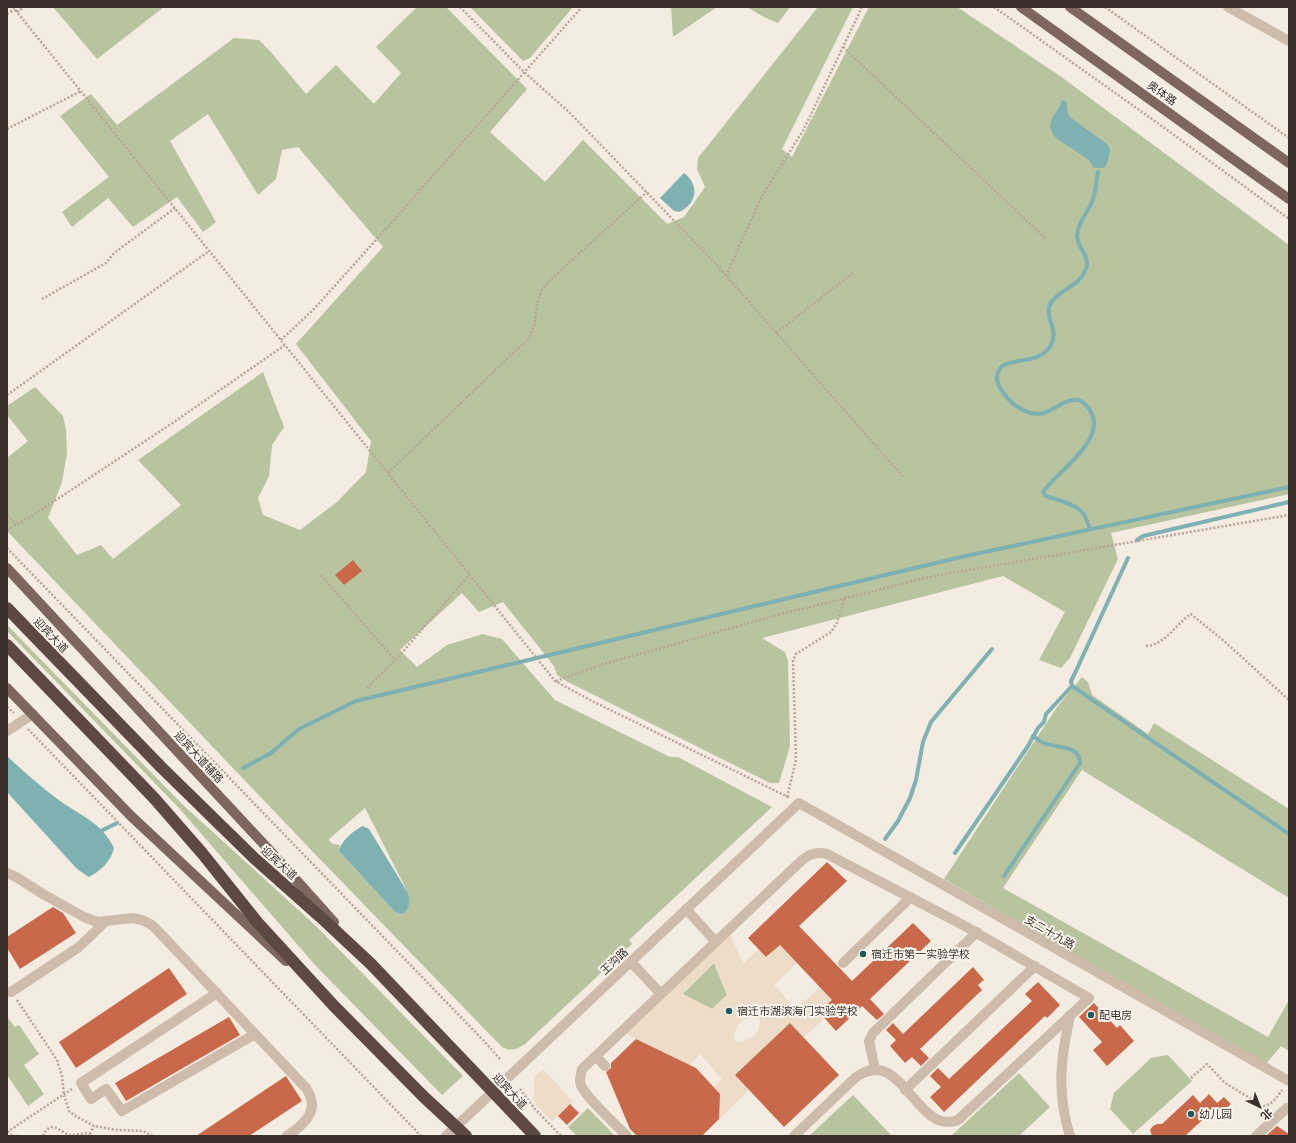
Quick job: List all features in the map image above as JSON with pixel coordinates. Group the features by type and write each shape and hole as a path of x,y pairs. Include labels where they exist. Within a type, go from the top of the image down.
{"highway":[{"name":"迎宾大道","path":"7,608 188,794 253,857 371,964 535,1136"},
{"path":"7,645 158,803 202,853 258,923 334,1006 424,1097 466,1136"}],"main road":[{"name":"奥体路","path":"1021,7 1289,199"},
{"name":"奥体路","path":"1070,7 1289,163"},
{"name":"迎宾大道辅路","path":"7,568 271,852 371,964"},
{"path":"7,688 131,816 334,1006"}],"street":[{"path":"1228,7 1289,41"},
{"path":"7,731 33,714"},
{"name":"王沟路","path":"446,1136 799,803"},
{"name":"支二十九路","path":"799,803 1288,1081"},
{"path":"627,1136 587,1094 580,1083 582,1069 802,860 816,852 828,854 977,932 1089,998 958,1120 951,1123 940,1122 890,1074 875,1069 861,1073 794,1136"},
{"path":"7,873 84,917 97,922 133,918 142,920 152,925 306,1088 310,1095 311,1110 308,1118 301,1126 287,1136"},
{"path":"843,963 911,897"},
{"path":"686,909 716,942"},
{"path":"11,992 79,947 106,922"},
{"path":"875,1069 869,1041 873,1033 977,932"},
{"path":"631,962 661,994"},
{"path":"905,1090 1035,966"},
{"path":"216,993 81,1083 91,1099 106,1089 122,1110 255,1034"},
{"path":"1070,1015 1062,1065 1062,1084 1066,1121 1070,1136"},
{"path":"596,1056 605,1066"},
{"path":"1256,1136 1287,1108 1289,1109"}],"path":[{"path":"17,12 24,7"},
{"path":"460,7 525,73 568,111 647,192 726,276 904,478"},
{"path":"281,340 313,310 582,7"},
{"path":"726,276 761,198 804,129 862,7"},
{"path":"994,7 1166,129 1289,219"},
{"path":"1105,7 1289,138"},
{"path":"7,14 14,8 555,681 594,702 799,803"},
{"path":"842,47 1045,238"},
{"path":"7,129 81,91"},
{"path":"388,473 528,338 534,326 538,299 541,291 550,280 647,192"},
{"path":"42,299 106,263 114,253 175,208"},
{"path":"7,395 209,251"},
{"path":"776,333 853,273"},
{"path":"7,530 41,510 174,422 285,345"},
{"path":"7,515 16,524"},
{"path":"555,681 607,663 766,618 934,576 1289,515"},
{"path":"7,548 500,1059"},
{"path":"367,688 382,675 470,574"},
{"path":"321,575 395,660"},
{"path":"787,796 796,760 793,660 796,654 832,632 837,623 844,599"},
{"path":"1146,646 1158,644 1184,618 1191,614 1224,641 1289,700"},
{"path":"7,707 421,1136"},
{"path":"1191,1078 1207,1064 1226,1082 1263,1106 1271,1103 1278,1096 1288,1081"},
{"path":"12,1136 8,1131 81,1083"},
{"path":"520,1089 534,1108 561,1136"},
{"path":"43,1136 50,1127 55,1127 71,1135 83,1133 91,1135 94,1126"}],"green space":[{"path":"53,7 164,7 97,59"},
{"path":"417,7 446,7 527,89 490,132 545,182 583,140 667,224 684,217 705,187 697,169 698,158 818,7 853,7 782,149 792,157 869,7 957,7 1060,76 1289,245 1289,494 1111,533 1118,559 1070,658 1061,668 1039,660 1065,612 1003,576 762,638 785,652 788,661 790,746 779,783 770,783 568,682 557,675 554,666 503,602 479,612 462,593 400,650 417,667 447,645 483,634 502,639 555,700 670,757 678,757 772,807 629,940 632,944 525,1044 514,1049 502,1047 313,852 7,531 7,458 28,441 7,415 7,406 35,387 63,416 66,430 67,453 62,482 48,518 77,555 101,545 113,559 181,505 138,460 263,372 284,427 272,445 269,476 258,498 263,515 300,530 337,502 366,472 371,441 296,344 383,247 298,147 282,150 276,179 258,195 208,114 170,141 216,222 203,232 177,197 133,227 108,198 72,227 62,212 109,177 60,116 91,94 117,125 234,38 259,40 306,94 336,65 374,104 401,73 376,47","holes":["365,808 408,893 403,914 395,912 339,851 340,845 333,844 328,840"]},
{"path":"470,7 573,7 530,58 523,61"},
{"path":"671,7 717,7 673,37"},
{"path":"747,7 790,7 778,23"},
{"path":"7,625 182,804 316,926 463,1076 442,1095 315,965 179,808 7,631"},
{"path":"1082,677 1088,682 1092,695 1148,734 1154,723 1289,809 1289,898 1082,770 1003,888 1268,1037 1289,1000 1289,1051 1281,1046 1265,1065 944,879 1057,707"},
{"path":"714,963 727,995 712,1009 682,994"},
{"path":"7,1017 15,1027 19,1025 39,1054 24,1065 44,1094 28,1106 7,1075"},
{"path":"1168,1055 1192,1081 1133,1134 1110,1109 1114,1093 1151,1058"},
{"path":"1019,1073 1050,1107 1019,1136 951,1136"},
{"path":"853,1095 892,1136 809,1136"},
{"path":"588,1108 615,1136 577,1136 568,1127"}],"shaded area":[{"path":"730,934 743,964 759,949 767,957 780,945 797,963 774,985 796,1009 820,987 832,1000 825,1018 804,1037 790,1023 736,1075 749,1090 719,1119 720,1094 713,1087 722,1079 700,1054 689,1065 626,1034","holes":["714,963 727,995 712,1009 683,994","752,1017 758,1018 760,1021 758,1030 753,1036 743,1042 735,1041 734,1035 737,1026 743,1020"]},
{"path":"543,1069 573,1102 552,1121 536,1105 534,1099 534,1080"}],"water":[{"path":"1063,100 1066,101 1068,114 1070,117 1108,145 1110,153 1105,167 1094,168 1089,160 1056,138 1052,133 1050,125 1051,121 1060,105 1060,102"},
{"path":"684,173 692,183 694,194 690,204 679,212 674,211 660,198"},
{"path":"7,756 56,798 88,819 103,831 114,848 111,857 98,872 89,877 77,869 7,792"},
{"path":"363,826 369,829 408,893 409,904 403,914 395,912 339,851 342,843 348,836"}],"building":[{"path":"353,560 362,571 344,585 335,575"},
{"path":"827,862 847,881 799,926 852,981 913,923 931,941 870,999 884,1014 877,1020 862,1006 836,1031 819,1012 832,1000 780,945 766,957 748,938"},
{"path":"53,907 63,913 76,933 20,969 7,948 7,937"},
{"path":"973,967 984,980 978,985 982,990 920,1049 929,1058 921,1066 912,1057 905,1063 890,1046 896,1040 886,1030 893,1023 903,1034"},
{"path":"169,968 187,994 76,1068 59,1042"},
{"path":"1038,982 1060,1005 1047,1018 1045,1016 944,1112 930,1097 941,1087 930,1076 938,1068 949,1079 1032,1001 1025,994"},
{"path":"1094,1003 1117,1028 1120,1025 1134,1041 1107,1066 1093,1050 1102,1042 1079,1017"},
{"path":"229,1017 240,1035 126,1101 115,1083"},
{"path":"790,1023 839,1075 784,1127 735,1075"},
{"path":"636,1039 696,1068 720,1094 719,1119 702,1136 637,1136 630,1129 606,1072 611,1068 611,1063"},
{"path":"286,1076 302,1101 249,1136 196,1136"},
{"name":"幼儿园","path":"1209,1094 1217,1103 1224,1097 1231,1104 1217,1117 1212,1111 1185,1136 1152,1136 1150,1130 1153,1126 1162,1124 1193,1095 1200,1103"},
{"path":"570,1104 579,1113 567,1125 558,1116"},
{"path":"1277,1126 1289,1134 1289,1136 1266,1136"}],"waterway":[{"path":"1090,529 1082,512 1070,504 1046,496 1043,492 1050,483 1071,463 1089,440 1094,428 1093,416 1085,404 1075,400 1065,402 1049,411 1039,414 1022,410 1012,403 1000,389 997,376 1000,369 1005,365 1012,362 1037,357 1045,353 1051,345 1054,335 1049,316 1049,307 1051,302 1082,277 1087,266 1086,257 1077,240 1077,235 1079,225 1093,199 1098,172"},
{"path":"243,768 271,753 299,729 356,701 961,557 1289,487"},
{"path":"1137,540 1143,536 1289,502"},
{"path":"1128,558 1071,681 1072,686 1289,834"},
{"path":"885,839 898,821 910,798 916,780 923,742 931,722 992,649"},
{"path":"955,853 1028,746 1038,728 1044,722 1046,714 1072,686"},
{"path":"1004,876 1080,763 1079,757 1072,750 1044,743 1033,736"},
{"path":"97,833 117,823"}],"place":[{"name":"宿迁市第一实验学校","path":"863,954"},
{"name":"宿迁市湖滨海门实验学校","path":"729,1011"},
{"name":"配电房","path":"1091,1015"},
{"name":"幼儿园","path":"1191,1114"}]}
